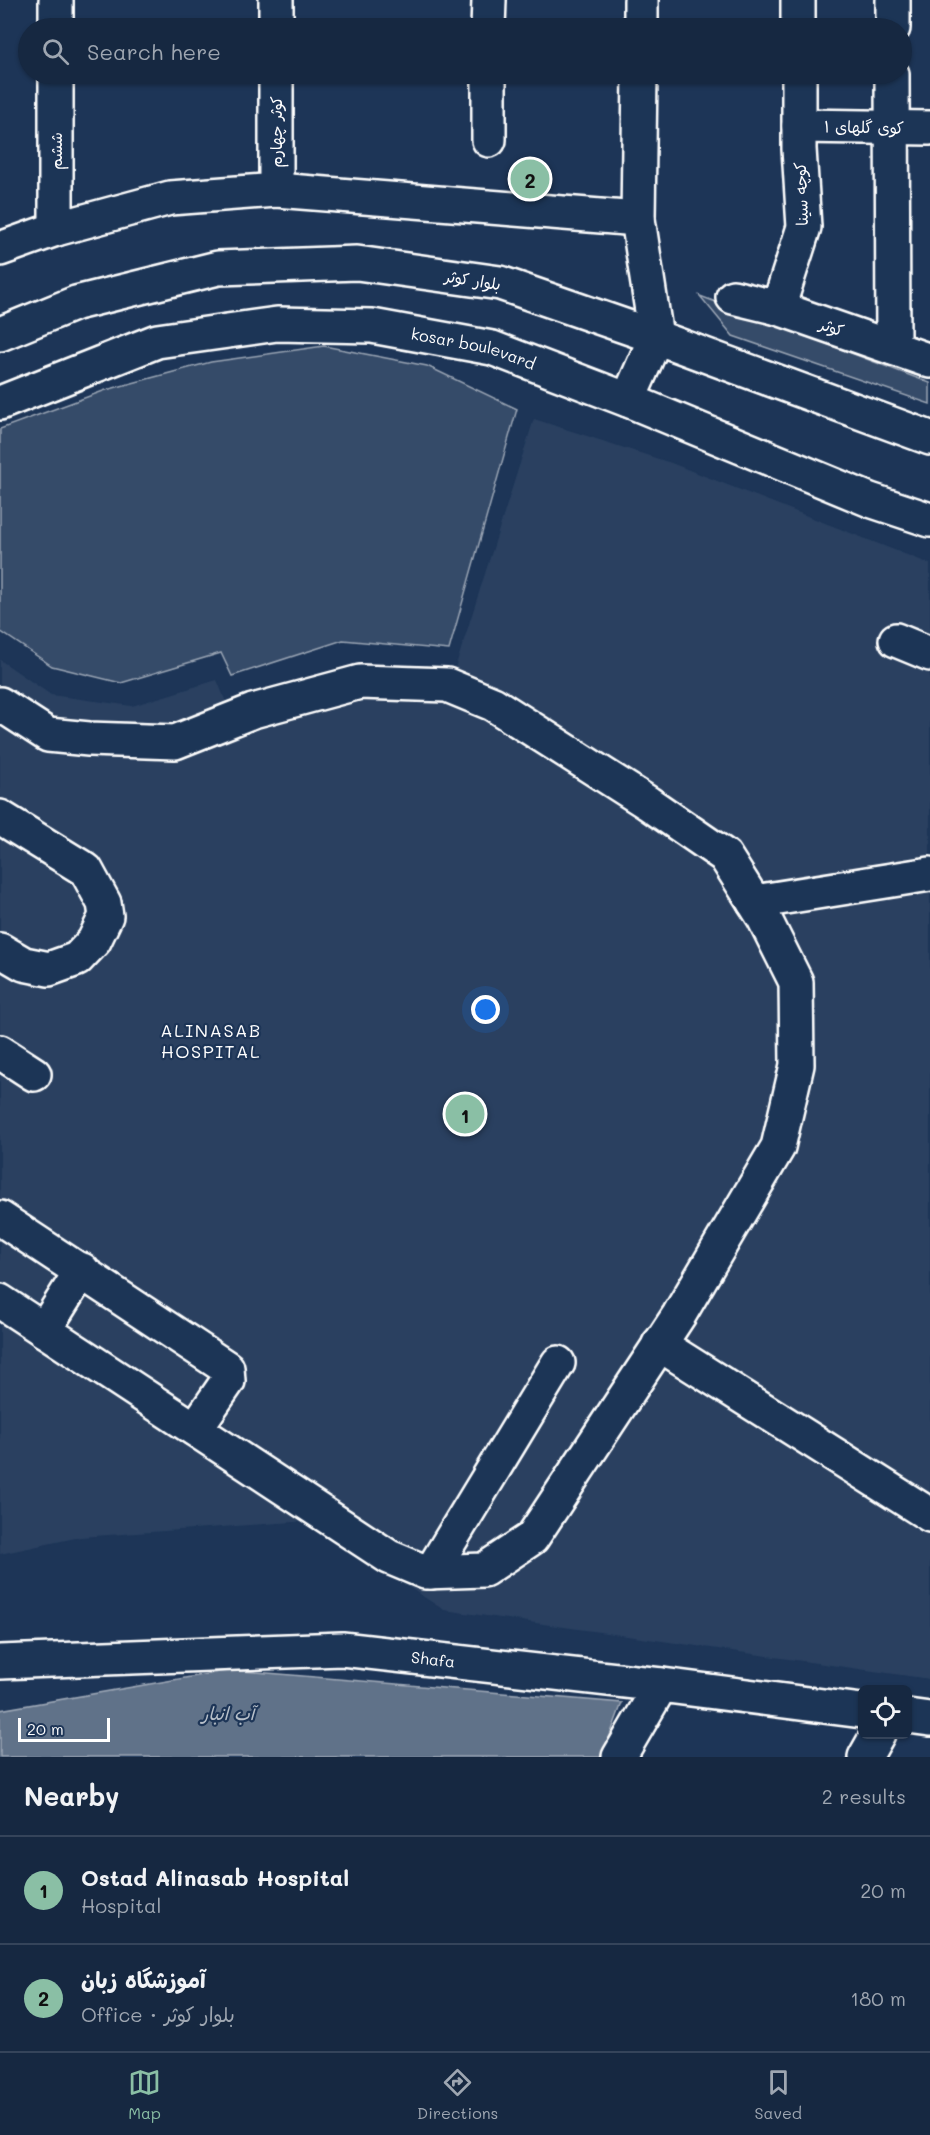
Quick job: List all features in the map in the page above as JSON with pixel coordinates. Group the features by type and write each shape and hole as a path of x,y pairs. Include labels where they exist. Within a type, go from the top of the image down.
{"street":[{"path":"56,0 56,18"},
{"path":"276,0 276,18"},
{"path":"489,0 489,18"},
{"path":"641,0 641,18"},
{"path":"798,0 798,18"},
{"path":"893,0 893,18"},
{"name":"ششم","path":"56,84 56,229"},
{"name":"کوثر چهارم","path":"276,84 276,190"},
{"path":"489,84 489,140"},
{"path":"628,400 656,337 638,219 640,84"},
{"name":"کوچه سینا","path":"778,308 804,227 799,137 799,84"},
{"path":"892,84 893,348"},
{"name":"کوی گلهای ۱","path":"799,137 891,128 930,128"},
{"path":"0,249 56,229 170,198 276,190 638,219"},
{"name":"بلوار کوثر","path":"0,334 76,303 218,268 357,262 500,283 656,337 930,438"},
{"name":"کوثر","path":"733,297 778,308 930,361"},
{"name":"kosar boulevard","path":"0,403 158,341 277,324 372,326 492,348 628,400 870,500 930,520"},
{"path":"897,640 930,654"},
{"path":"0,704 48,735 89,740 175,742 253,711 360,682 447,685 493,704 648,803 725,856 764,918 796,982 797,1065 778,1147 679,1315 532,1538 484,1570 425,1572 389,1557 0,1301"},
{"path":"0,817 86,870 104,903 106,916 94,940 77,959 49,969 24,964 0,950"},
{"path":"754,902 930,874"},
{"path":"0,1052 34,1074"},
{"path":"0,1218 82,1270 227,1368 228,1381 195,1429"},
{"path":"44,1330 82,1270"},
{"path":"659,1344 930,1515"},
{"path":"431,1572 558,1363"},
{"name":"Shafa","path":"0,1662 342,1650 661,1685 858,1710"},
{"path":"619,1757 661,1685"},
{"path":"912,1717 930,1719"},
{"path":"865,1757 875,1739"}],"shaded area":[{"path":"700,296 930,383 930,404 733,336"},
{"path":"324,346 427,366 517,409 449,650 343,640 232,676 221,653 121,683 52,666 0,631 0,429 106,390 211,362"},
{"path":"534,419 671,463 930,564 930,1679 444,1610 307,1521 80,1537 0,1554 0,660 51,695 132,706 217,680 228,707 324,672 405,669 452,678"}],"water":[{"name":"آب انبار","path":"231,1670 622,1703 602,1757 0,1757 0,1710"}],"place":[{"name":"آموزشگاه زبان","path":"530,179"},
{"name":"Ostad Alinasab Hospital","path":"465,1114"}],"district":[{"name":"ALINASAB HOSPITAL","path":"211,1041"}]}
